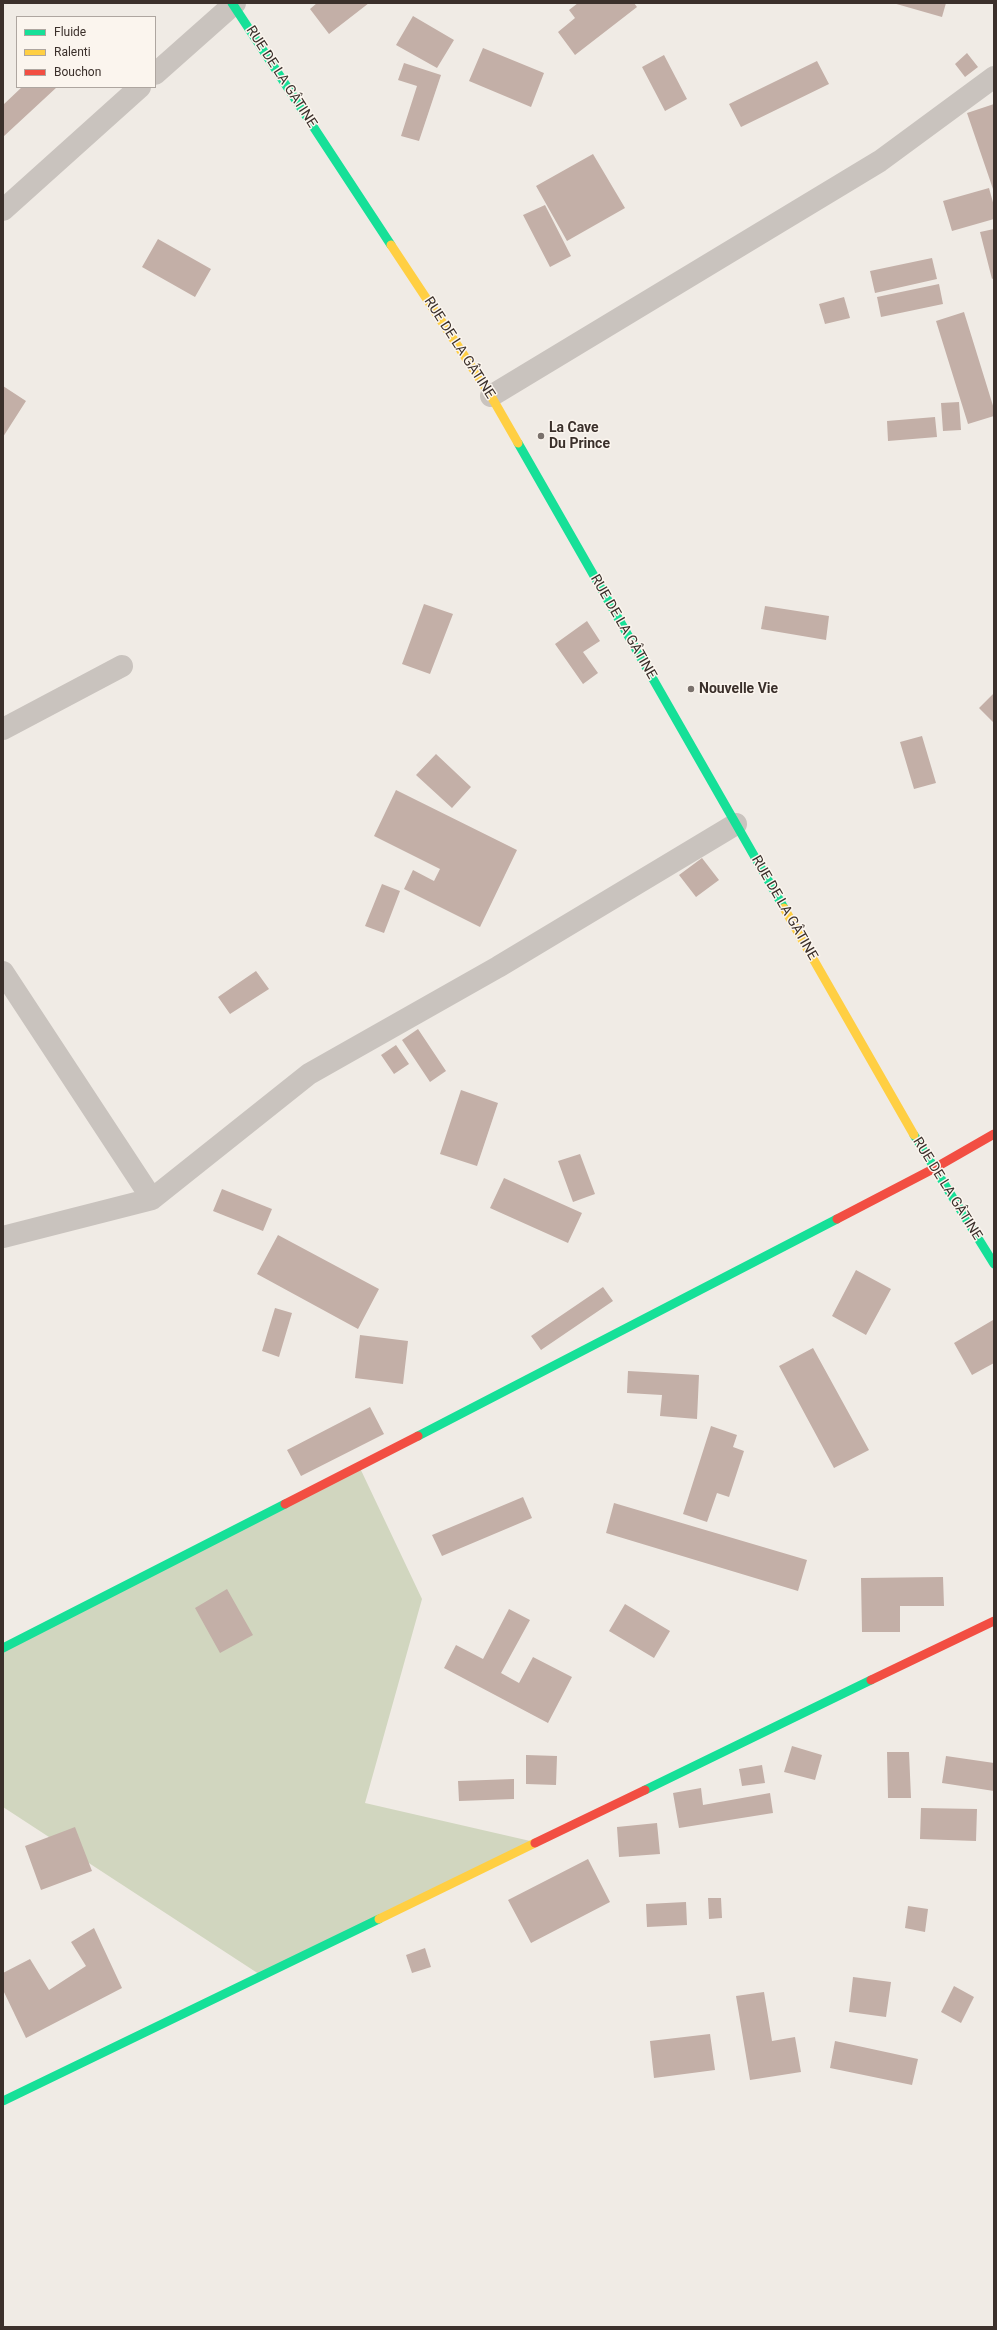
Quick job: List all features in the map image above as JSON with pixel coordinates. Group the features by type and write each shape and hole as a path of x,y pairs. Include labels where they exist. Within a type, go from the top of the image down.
{"street":[{"path":"156,73 233,4"},
{"name":"RUE DE LA GÂTINE","path":"233,4 491,396 933,1170 994,1264"},
{"path":"491,396 880,161 994,76"},
{"path":"3,210 139,88"},
{"path":"3,729 122,666"},
{"path":"3,1237 152,1199 309,1074 498,967 736,824"},
{"path":"3,972 152,1199"},
{"path":"3,1648 300,1498 933,1170 994,1134"},
{"path":"3,2101 994,1621"}],"green space":[{"path":"359,1466 422,1599 365,1803 539,1843 262,1976 3,1807 3,1648"}],"building":[{"path":"317,3 369,3 329,34 310,9"},
{"path":"578,3 634,3 637,7 575,55 558,32 575,18 569,10"},
{"path":"893,3 946,3 942,17"},
{"path":"413,16 454,40 437,68 396,45"},
{"path":"483,48 544,73 531,107 469,81"},
{"path":"967,53 978,67 965,77 955,64"},
{"path":"664,55 687,99 665,111 642,67"},
{"path":"817,61 829,84 741,127 729,104"},
{"path":"404,63 441,75 419,141 401,136 417,86 398,80"},
{"path":"21,88 56,88 3,137 3,105"},
{"path":"994,104 994,192 967,113"},
{"path":"593,154 625,208 567,241 536,186"},
{"path":"989,188 994,206 994,219 952,231 943,201"},
{"path":"545,205 571,256 550,267 523,215"},
{"path":"994,229 994,278 992,279 980,232"},
{"path":"158,239 211,269 195,297 142,267"},
{"path":"932,258 937,279 875,293 870,271"},
{"path":"939,284 943,304 881,317 877,297"},
{"path":"844,297 850,318 825,324 819,304"},
{"path":"964,312 994,409 994,416 968,424 936,321"},
{"path":"3,386 26,401 3,437"},
{"path":"959,402 961,430 943,431 941,403"},
{"path":"935,417 937,437 888,441 887,421"},
{"path":"424,604 453,614 430,674 402,664"},
{"path":"765,606 829,616 826,640 761,629"},
{"path":"587,621 600,641 583,652 598,673 583,684 555,644"},
{"path":"994,693 994,723 979,708"},
{"path":"922,736 936,783 914,789 900,742"},
{"path":"436,754 471,787 452,808 416,775"},
{"path":"396,790 517,850 480,927 404,889 413,870 434,881 440,869 374,836"},
{"path":"702,858 719,880 696,897 679,875"},
{"path":"382,884 400,891 384,933 365,926"},
{"path":"256,971 269,989 230,1014 218,997"},
{"path":"418,1029 446,1071 430,1082 402,1040"},
{"path":"396,1045 409,1064 394,1074 381,1055"},
{"path":"461,1090 498,1103 477,1166 440,1154"},
{"path":"580,1154 595,1194 573,1202 558,1161"},
{"path":"504,1178 582,1213 568,1243 490,1208"},
{"path":"222,1189 272,1209 263,1231 213,1211"},
{"path":"278,1235 379,1289 358,1329 257,1274"},
{"path":"856,1270 891,1289 866,1335 832,1316"},
{"path":"603,1287 613,1301 541,1350 531,1336"},
{"path":"275,1308 292,1313 279,1357 262,1351"},
{"path":"993,1320 994,1363 972,1375 954,1343"},
{"path":"360,1335 408,1341 403,1384 355,1378"},
{"path":"813,1348 869,1450 834,1468 779,1366"},
{"path":"628,1371 699,1375 697,1419 660,1416 662,1395 627,1393"},
{"path":"370,1407 384,1434 301,1476 287,1450"},
{"path":"711,1426 737,1435 733,1447 744,1451 729,1497 717,1493 707,1522 683,1514"},
{"path":"523,1497 532,1518 442,1556 432,1535"},
{"path":"614,1503 807,1560 798,1591 606,1533"},
{"path":"943,1577 944,1606 900,1606 900,1632 862,1632 861,1578"},
{"path":"227,1589 253,1635 220,1653 195,1608"},
{"path":"625,1604 670,1631 654,1658 609,1631"},
{"path":"509,1609 530,1620 501,1673 519,1683 533,1657 572,1677 548,1723 444,1668 456,1645 483,1659"},
{"path":"792,1746 822,1755 815,1780 784,1772"},
{"path":"887,1752 909,1752 911,1798 888,1798"},
{"path":"526,1755 557,1756 556,1785 526,1784"},
{"path":"946,1756 994,1763 994,1791 942,1783"},
{"path":"762,1765 765,1783 742,1786 739,1769"},
{"path":"514,1779 514,1799 459,1801 458,1781"},
{"path":"701,1788 703,1805 770,1793 773,1813 679,1828 673,1793"},
{"path":"921,1808 977,1809 976,1841 920,1839"},
{"path":"657,1823 660,1854 619,1857 617,1827"},
{"path":"75,1827 92,1871 41,1890 25,1846"},
{"path":"588,1859 610,1902 531,1943 508,1900"},
{"path":"708,1898 721,1898 722,1918 709,1919"},
{"path":"686,1902 687,1925 647,1927 646,1904"},
{"path":"908,1906 928,1909 925,1932 905,1928"},
{"path":"94,1928 122,1988 26,2038 3,1990 3,1973 30,1959 49,1990 86,1966 71,1942"},
{"path":"425,1948 431,1967 412,1973 406,1955"},
{"path":"853,1977 891,1982 886,2017 849,2012"},
{"path":"954,1986 974,1997 961,2023 941,2012"},
{"path":"764,1992 772,2041 795,2037 801,2072 750,2080 736,1996"},
{"path":"710,2034 715,2070 654,2078 650,2041"},
{"path":"835,2041 918,2059 912,2085 830,2068"}],"traffic: fast":[{"path":"232,3 391,245"},
{"path":"518,443 784,908"},
{"path":"914,1135 994,1264"},
{"path":"418,1436 837,1219"},
{"path":"3,1648 285,1504"},
{"path":"645,1790 871,1680"},
{"path":"3,2101 379,1919"}],"traffic: slow":[{"path":"391,245 491,396 518,443"},
{"path":"784,908 914,1135"},
{"path":"379,1919 535,1843"}],"traffic: jam":[{"path":"837,1219 933,1169 994,1134"},
{"path":"285,1504 418,1436"},
{"path":"871,1680 994,1621"},
{"path":"535,1843 645,1790"}],"place":[{"name":"La Cave Du Prince","path":"541,436"},
{"name":"Nouvelle Vie","path":"691,689"}]}
